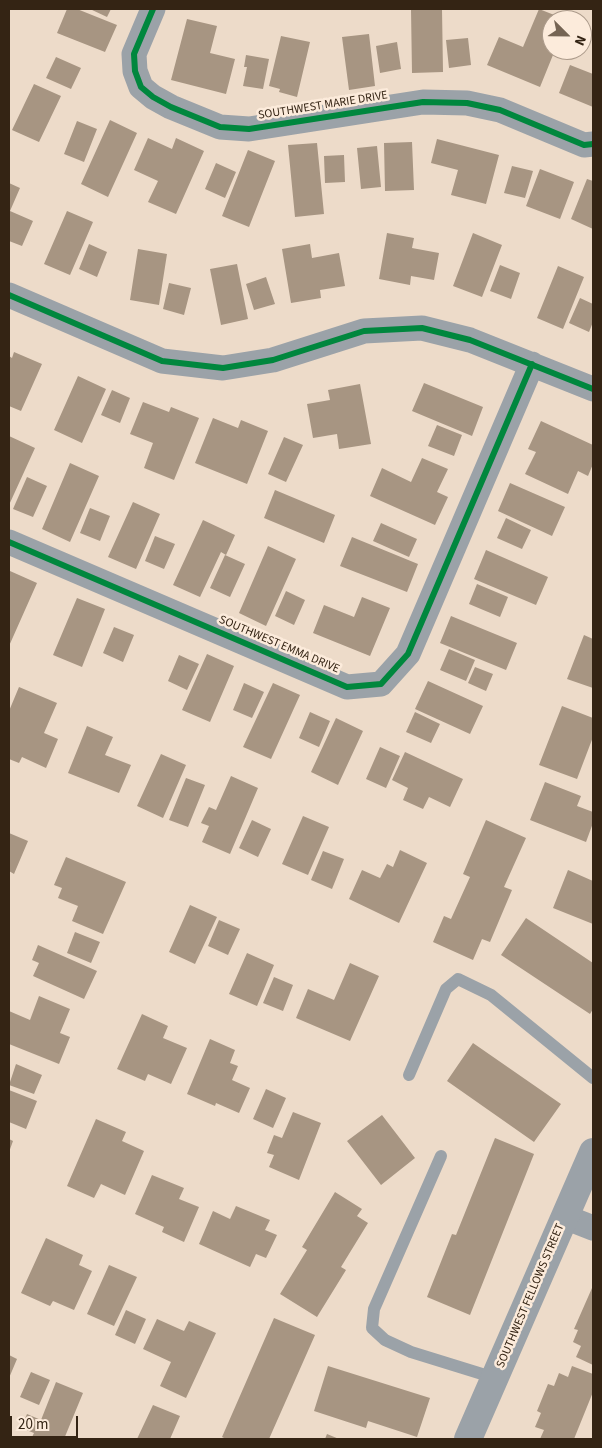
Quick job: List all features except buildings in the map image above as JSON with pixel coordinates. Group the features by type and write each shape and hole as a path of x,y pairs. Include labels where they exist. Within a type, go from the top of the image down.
{"street":[{"name":"SOUTHWEST MARIE DRIVE","path":"153,9 134,54 134,71 141,87 152,97 171,107 220,127 249,129 423,102 467,104 500,110 584,145 593,144"},
{"path":"9,295 162,360 223,368 272,360 364,330 422,328 470,340 593,389"},
{"name":"SOUTHWEST EMMA DRIVE","path":"9,542 347,687 381,684 408,654 532,364"},
{"name":"SOUTHWEST FELLOWS STREET","path":"468,1439 593,1152"},
{"path":"565,1217 593,1228"}],"lane":[{"path":"409,1075 446,989 458,978 491,995 593,1078"},
{"path":"441,1156 374,1310 372,1328 385,1340 411,1352 495,1378"}],"cycle path":[{"path":"153,9 134,54 135,71 141,87 153,97 171,107 220,127 249,129 423,102 467,103 500,110 584,145 593,144"},
{"path":"9,295 162,361 223,368 273,360 364,331 422,328 470,340 593,389"},
{"path":"9,542 347,687 381,684 408,654 532,364"}]}
